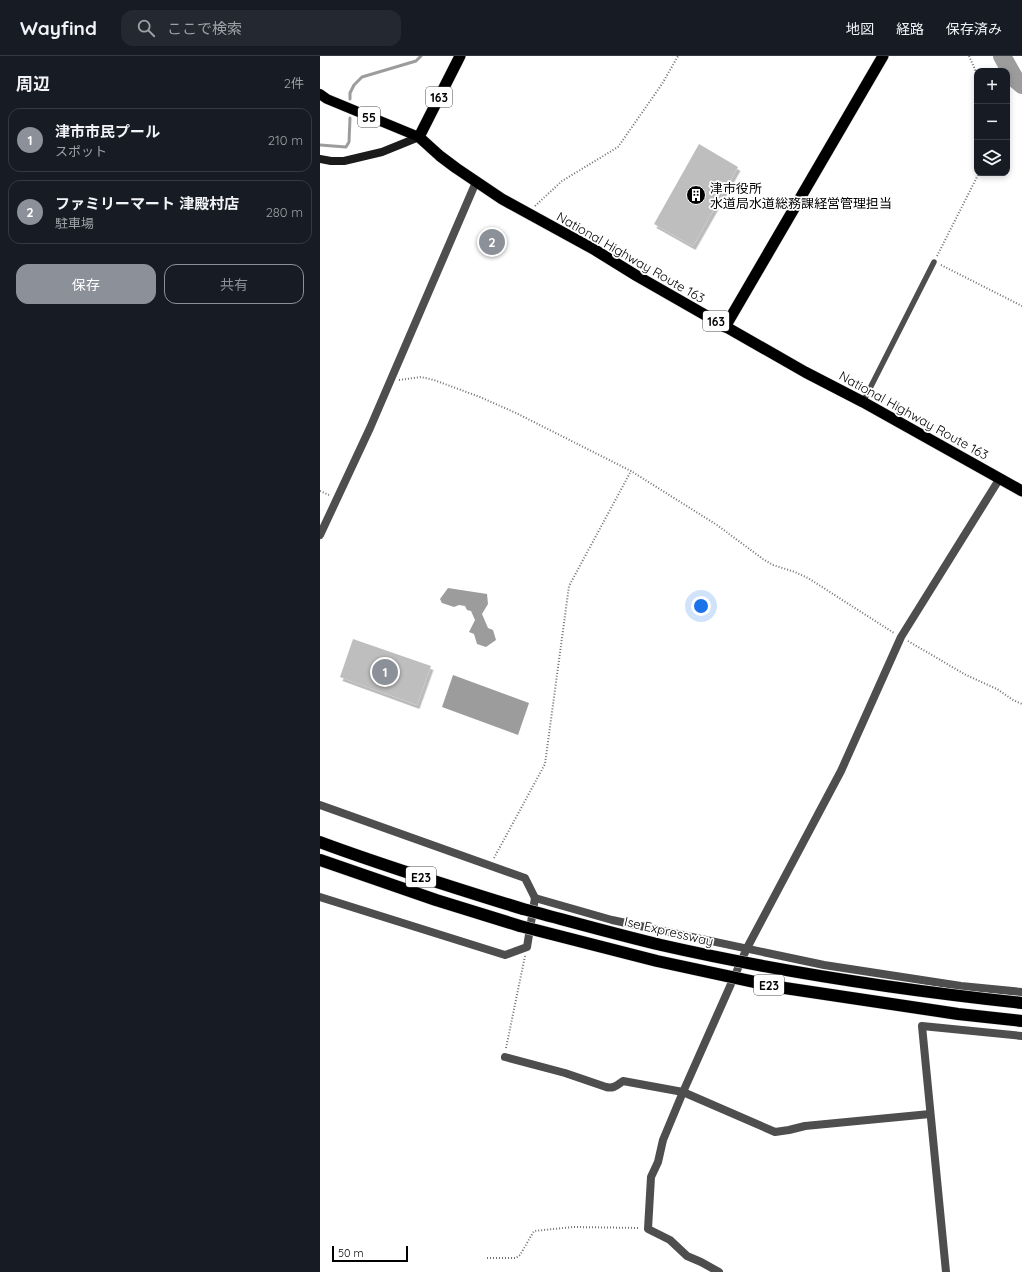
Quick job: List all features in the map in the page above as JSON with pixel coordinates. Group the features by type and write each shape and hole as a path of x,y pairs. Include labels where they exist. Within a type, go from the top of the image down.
{"highway":[{"name":"163","path":"419,137 460,56"},
{"name":"163","path":"725,327 883,56"},
{"name":"National Highway Route 163","path":"419,137 440,156 476,182 527,213 595,250 725,327 805,372 863,402 1022,491"},
{"name":"Ise Expressway","path":"320,842 434,881 523,909 660,945 781,970 868,984 961,997 1022,1003"},
{"name":"E23","path":"320,860 436,900 520,926 657,961 778,987 958,1014 1022,1021"}],"main road":[{"name":"55","path":"320,94 327,99 419,137"},
{"path":"320,158 331,161 344,161 382,152 419,137"}],"street":[{"path":"320,535 370,428 476,182"},
{"path":"719,1272 687,1256 670,1240 648,1229 651,1177 658,1162 663,1140 747,948 841,771 901,637 1000,478"},
{"path":"320,805 525,878 535,898 527,947 505,955 320,898"},
{"path":"535,898 612,920 824,965 961,986 1022,992"},
{"path":"946,1272 922,1026 1022,1036"},
{"path":"504,1057 565,1073 611,1088 616,1087 623,1081 683,1092 775,1132 805,1126 930,1114"}],"lane":[{"path":"863,402 934,262"}],"path":[{"path":"527,213 562,181 618,147 662,84 678,56"},
{"path":"969,56 974,68"},
{"path":"977,176 934,262 1022,306"},
{"path":"390,380 421,377 434,380 480,397 516,413 631,471 717,525 763,559 774,565 808,578 901,637 966,675 1022,704"},
{"path":"489,866 545,764 569,586 631,471"},
{"path":"504,1057 527,947"},
{"path":"487,1258 516,1258 520,1255 534,1231 573,1227 648,1229"}],"shaded area":[{"path":"448,588 487,594 488,604 482,614 488,628 493,630 496,640 486,647 477,644 474,634 469,632 475,620 471,611 467,610 465,606 459,605 454,607 442,603 440,599"},
{"path":"453,675 529,703 518,735 442,707"}],"building":[{"name":"津市役所 水道局水道総務課経営管理担当","path":"699,144 738,167 693,246 654,224"},
{"path":"353,639 431,666 417,705 340,677"}],"waterway":[{"path":"350,99 350,93 354,85 362,77 416,61 421,56"},
{"path":"1002,56 1015,79 1022,85"},
{"path":"320,145 346,147 349,142 350,118"}],"place":[{"name":"津市役所 水道局水道総務課経営管理担当","path":"696,195"},
{"name":"ファミリーマート 津殿村店","path":"492,242"},
{"name":"津市市民プール","path":"385,672"}]}
